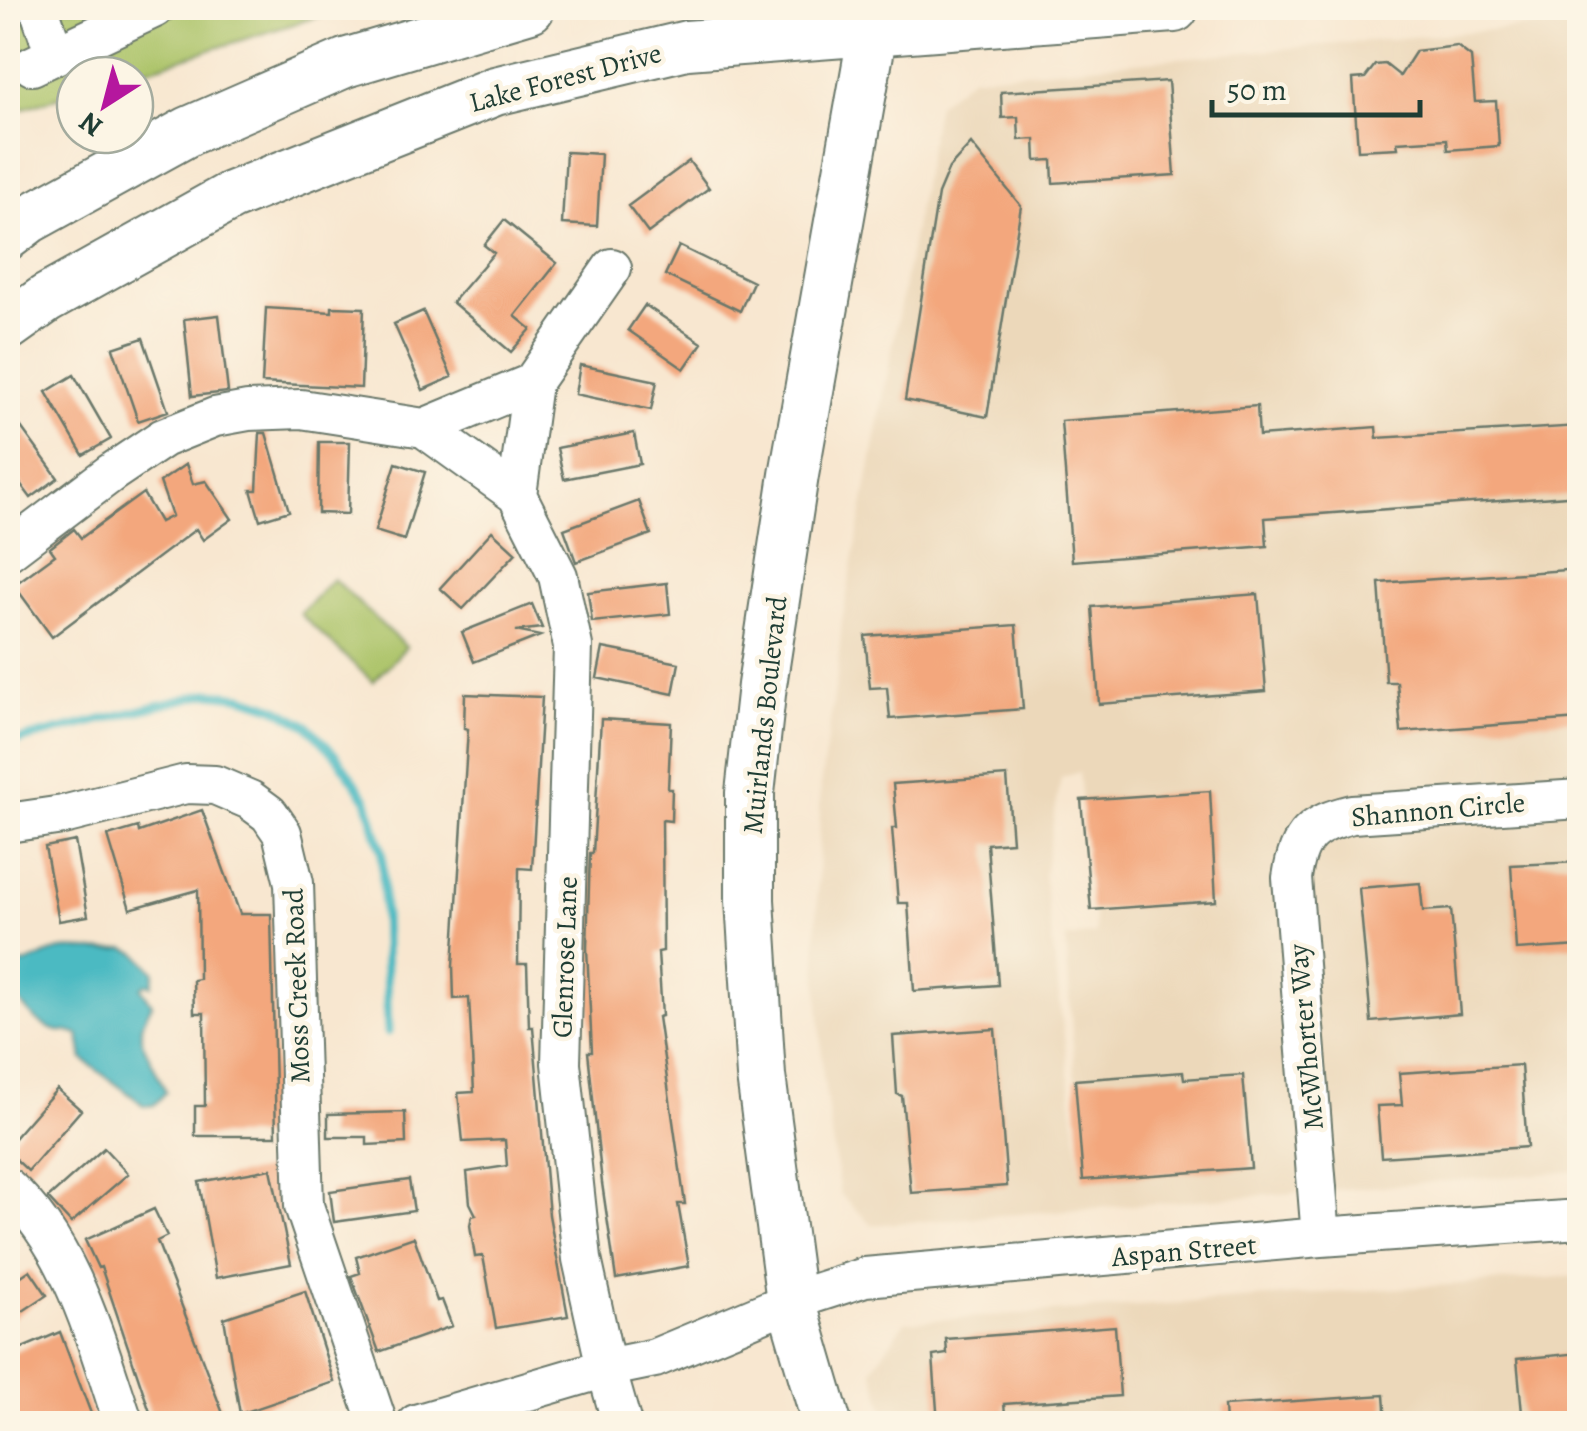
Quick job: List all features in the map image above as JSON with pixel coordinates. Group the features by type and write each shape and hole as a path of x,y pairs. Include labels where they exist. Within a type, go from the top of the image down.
{"main road":[{"path":"8,236 28,219 189,131 345,63 530,8"},
{"name":"Lake Forest Drive","path":"8,326 46,299 230,196 495,92 687,44 875,18 1081,17 1174,8"},
{"name":"Muirlands Boulevard","path":"827,1424 791,1300 761,1076 750,900 750,793 794,475 875,18"}],"street":[{"path":"40,8 44,60 155,8"},
{"path":"517,495 532,383 612,268"},
{"path":"424,428 532,383"},
{"name":"Glenrose Lane","path":"8,551 164,438 215,418 248,411 301,409 424,428 517,495 558,576 574,646 560,1062 582,1259 622,1424"},
{"name":"Moss Creek Road","path":"8,822 63,815 186,784 214,786 260,807 282,833 294,882 304,1206 378,1424"},
{"name":"Shannon Circle","path":"1304,840 1320,822 1352,814 1580,798"},
{"name":"McWhorter Way","path":"1304,840 1294,858 1292,878 1321,1237"},
{"path":"8,1188 39,1224 79,1294 124,1424"},
{"name":"Aspan Street","path":"416,1424 606,1368 655,1358 791,1300 865,1278 1321,1237 1580,1219"}],"shaded area":[{"path":"1579,22 1579,1171 872,1225 840,1194 823,1074 816,947 821,780 842,622 937,104 971,77","holes":["1079,772 1096,934 1066,938 1082,1181 1044,875 1061,778"]},
{"path":"1579,1276 1579,1423 889,1423 872,1369 905,1322"}],"green space":[{"path":"8,8 345,8 155,67 155,55 55,55 55,98 8,113"},
{"path":"333,579 406,647 373,682 300,614"}],"water":[{"path":"125,948 137,953 155,972 152,985 141,988 152,1004 141,1026 141,1039 166,1092 154,1105 144,1106 83,1059 79,1036 40,1023 8,990 8,961 26,963 70,949"}],"building":[{"path":"1457,46 1471,57 1475,102 1496,101 1499,146 1448,150 1447,139 1397,142 1398,148 1358,150 1353,79 1365,78 1375,65 1385,64 1400,76 1416,51"},
{"path":"1168,81 1175,175 1053,183 1052,160 1036,161 1035,139 1019,140 1018,117 1002,118 1001,92"},
{"path":"971,144 1021,206 987,417 905,400 938,194 949,168"},
{"path":"566,152 601,154 597,226 562,224"},
{"path":"689,161 709,188 648,233 628,206"},
{"path":"504,220 557,263 515,316 531,329 511,352 452,302 494,253 484,245"},
{"path":"679,246 753,282 740,311 665,275"},
{"path":"645,305 702,343 684,369 628,330"},
{"path":"332,307 364,308 361,388 262,383 266,308 332,312"},
{"path":"423,311 452,377 423,390 394,324"},
{"path":"219,315 228,392 192,396 184,319"},
{"path":"143,338 168,411 138,421 113,348"},
{"path":"580,365 657,381 651,410 575,394"},
{"path":"74,375 111,439 83,455 46,392"},
{"path":"1257,406 1259,436 1376,427 1377,438 1580,426 1580,495 1265,518 1267,546 1072,561 1061,421"},
{"path":"8,409 58,478 31,498 8,467"},
{"path":"260,433 266,433 289,511 260,520 251,490 257,490"},
{"path":"634,433 640,464 564,479 557,448"},
{"path":"319,442 350,442 348,514 318,513"},
{"path":"396,463 425,472 404,540 375,531"},
{"path":"186,464 193,484 206,481 232,519 203,540 196,529 52,637 14,585 55,555 50,548 74,529 81,538 143,493 160,522 172,516 160,482"},
{"path":"639,501 651,534 576,562 564,529"},
{"path":"492,531 516,553 463,609 440,588"},
{"path":"1580,569 1580,719 1401,732 1397,682 1386,682 1379,583"},
{"path":"667,583 670,614 592,622 588,592"},
{"path":"1258,594 1266,691 1099,704 1092,607"},
{"path":"532,604 542,628 516,631 540,636 474,662 462,632"},
{"path":"1016,625 1023,709 890,719 887,687 870,688 865,636"},
{"path":"603,648 679,663 673,694 597,678"},
{"path":"465,694 542,697 532,869 519,868 518,964 527,964 529,1027 533,1027 549,1215 568,1316 496,1328 483,1256 475,1257 470,1225 476,1215 470,1203 467,1172 507,1166 505,1140 463,1142 458,1093 474,1092 469,998 454,999 453,966 468,729 464,728"},
{"path":"601,719 671,723 671,821 662,820 663,951 658,952 662,1016 658,1017 685,1204 678,1204 689,1266 616,1279 588,1052 592,1052 587,948 590,853"},
{"path":"1007,776 1012,842 987,844 998,985 914,991 908,903 898,903 893,784"},
{"path":"1210,791 1216,901 1091,910 1081,800"},
{"path":"202,810 240,914 271,914 276,1136 195,1136 195,1106 205,1106 204,1013 194,1013 193,980 199,979 198,890 130,909 108,836 138,827 139,832"},
{"path":"75,841 88,916 59,921 45,847"},
{"path":"1580,862 1580,946 1516,950 1511,865"},
{"path":"1420,883 1423,911 1451,909 1460,1014 1371,1022 1359,888"},
{"path":"995,1029 1007,1186 911,1193 893,1036"},
{"path":"1521,1065 1527,1147 1381,1157 1377,1106 1402,1105 1399,1073"},
{"path":"1183,1072 1184,1079 1243,1075 1251,1168 1083,1180 1075,1080"},
{"path":"57,1089 81,1110 28,1171 8,1152 8,1145"},
{"path":"405,1112 406,1143 367,1145 367,1137 328,1137 328,1114"},
{"path":"104,1148 128,1174 71,1223 48,1198"},
{"path":"271,1169 291,1264 216,1278 199,1182"},
{"path":"409,1180 414,1211 334,1222 330,1191"},
{"path":"154,1209 167,1236 157,1241 227,1424 154,1424 101,1267 98,1268 85,1240"},
{"path":"414,1237 437,1301 442,1300 452,1326 379,1352 351,1276 360,1273 356,1257"},
{"path":"30,1270 47,1295 8,1321 8,1285"},
{"path":"305,1291 334,1382 240,1414 224,1318"},
{"path":"1115,1326 1120,1396 1004,1404 1006,1424 938,1424 933,1356 947,1354 946,1339"},
{"path":"60,1332 95,1424 15,1424 8,1403 8,1354"},
{"path":"1580,1353 1580,1424 1523,1424 1517,1359"},
{"path":"1384,1395 1386,1424 1225,1424 1224,1406"}],"waterway":[{"path":"8,743 209,693 243,697 276,708 308,726 337,757 367,800 382,852 388,1032"}]}
